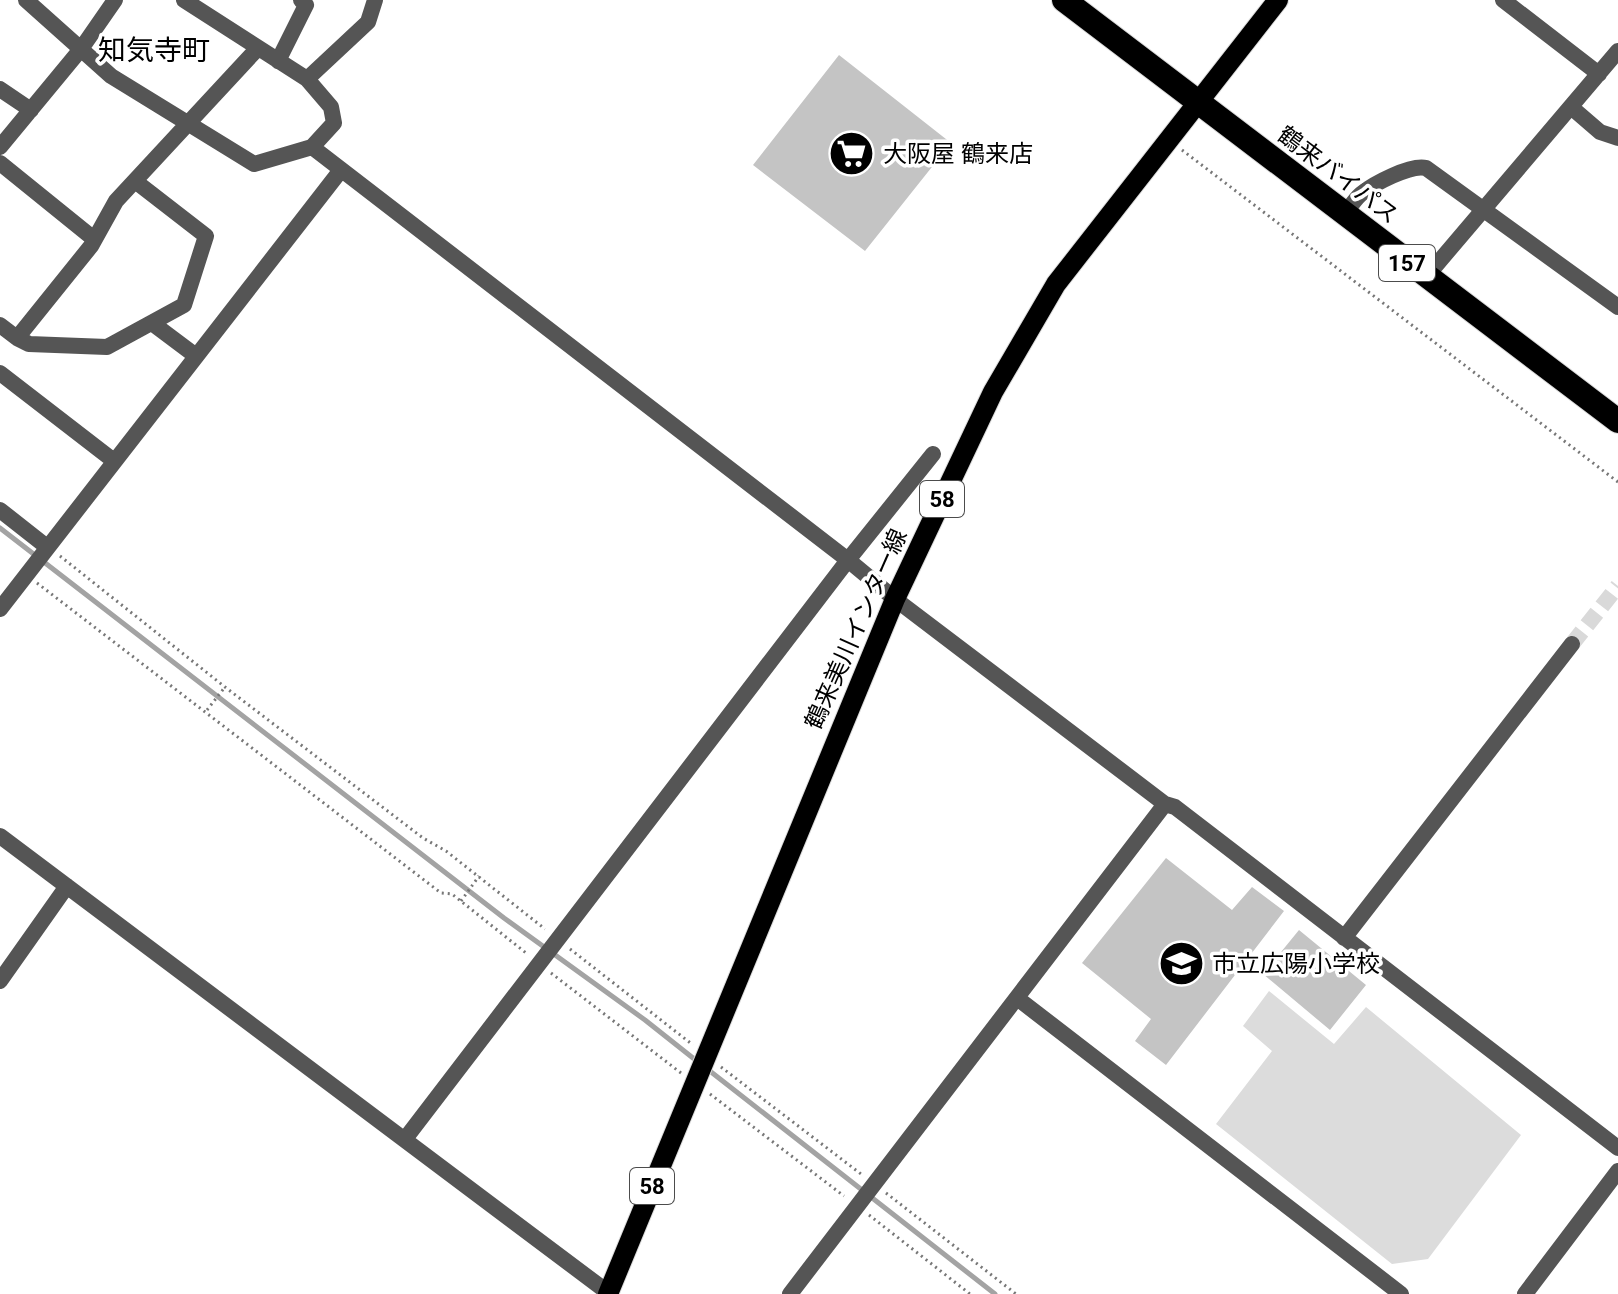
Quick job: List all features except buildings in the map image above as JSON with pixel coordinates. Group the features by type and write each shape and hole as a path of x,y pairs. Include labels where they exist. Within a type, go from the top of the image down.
{"highway":[{"name":"鶴来バイパス","path":"1064,0 1618,421"}],"main road":[{"name":"鶴来美川インター線","path":"609,1294 895,599 993,392 1056,284 1278,0"}],"street":[{"path":"26,0 111,76 254,164 312,147 334,123 331,107 307,79 184,0"},
{"path":"0,147 81,49 115,0"},
{"path":"278,61 306,5 301,0"},
{"path":"307,79 368,22 375,0"},
{"path":"1503,0 1599,74"},
{"path":"17,338 94,239 116,201 258,48"},
{"path":"1426,277 1618,51"},
{"path":"0,89 31,110"},
{"path":"1571,107 1600,132 1618,138"},
{"path":"312,147 895,599 1165,804 1175,807 1618,1148"},
{"path":"0,163 94,239"},
{"path":"1344,215 1361,194 1417,166 1426,168 1618,307"},
{"path":"0,609 341,170"},
{"path":"0,325 29,344 107,347 184,305 206,236 135,181"},
{"path":"152,323 196,356"},
{"path":"0,373 114,461"},
{"path":"405,1139 848,560 933,454"},
{"path":"0,510 37,560"},
{"path":"1344,938 1572,644"},
{"path":"790,1294 1165,804"},
{"path":"0,836 609,1294"},
{"path":"0,981 67,886"},
{"path":"1017,998 1401,1294"},
{"path":"1525,1294 1618,1171"}],"path":[{"path":"1170,140 1618,482"},
{"path":"37,560 224,688 478,877 705,1055 866,1195 970,1294"},
{"path":"37,560 201,711 206,711 441,893 452,894 695,1080 1016,1294"},
{"path":"206,711 224,688"},
{"path":"461,901 478,877"}],"shaded area":[{"path":"1269,991 1334,1044 1366,1007 1521,1135 1428,1259 1392,1264 1216,1124 1272,1051 1243,1026"}],"waterway":[{"path":"0,528 504,918 698,1062"},
{"path":"706,1068 995,1294"}],"tunnel":[{"path":"1572,644 1618,586"}],"place":[{"name":"大阪屋 鶴来店","path":"852,154"},
{"name":"市立広陽小学校","path":"1181,964"}],"district":[{"name":"知気寺町","path":"154,50"}]}
